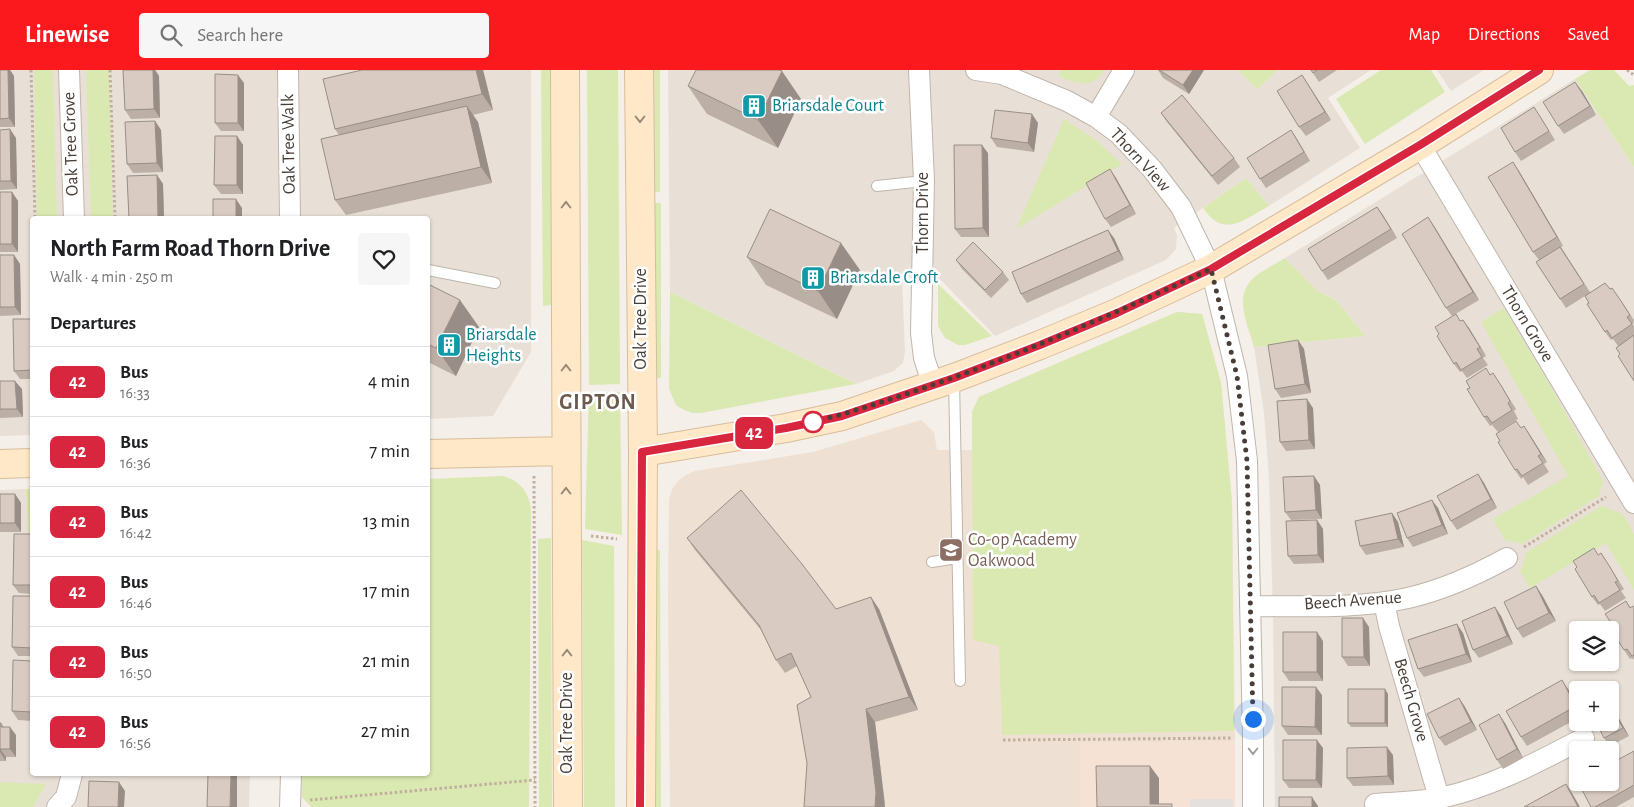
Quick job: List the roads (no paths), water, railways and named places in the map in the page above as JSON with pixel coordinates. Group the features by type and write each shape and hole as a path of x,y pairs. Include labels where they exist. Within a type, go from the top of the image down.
{"street":[{"name":"Oak Tree Grove","path":"69,70 74,216"},
{"name":"Oak Tree Walk","path":"288,70 290,216"},
{"name":"Oak Tree Drive","path":"565,70 568,807"},
{"name":"Oak Tree Drive","path":"639,70 642,452 640,807"},
{"name":"Thorn Drive","path":"919,70 924,181 921,333 924,358 943,381"},
{"name":"Thorn View","path":"976,70 1002,74 1067,102 1096,118 1119,134 1152,169 1181,207 1211,269 1238,386 1247,461 1253,807"},
{"path":"1096,118 1124,70"},
{"path":"642,452 786,428 842,416 1040,345 1211,269 1420,145 1539,70"},
{"name":"Thorn Grove","path":"1420,145 1629,495"},
{"path":"430,454 566,451"},
{"path":"0,464 30,463"},
{"name":"Beech Avenue","path":"1250,606 1384,602 1434,591 1475,575 1507,558"},
{"name":"Beech Grove","path":"1384,602 1389,626 1439,798"},
{"path":"1375,804 1439,798 1486,785 1519,772 1584,738"},
{"path":"57,807 66,798 72,776"},
{"path":"291,776 298,804"}],"lane":[{"path":"877,186 924,181"},
{"path":"430,270 495,284"},
{"path":"943,381 957,450 960,681"},
{"path":"932,562 957,558"}],"place":[{"name":"Briarsdale Court","path":"754,106"},
{"name":"Briarsdale Croft","path":"813,278"},
{"name":"Briarsdale Heights","path":"449,345"},
{"name":"Co-op Academy Oakwood","path":"951,550"}],"district":[{"name":"GIPTON","path":"598,402"}]}
